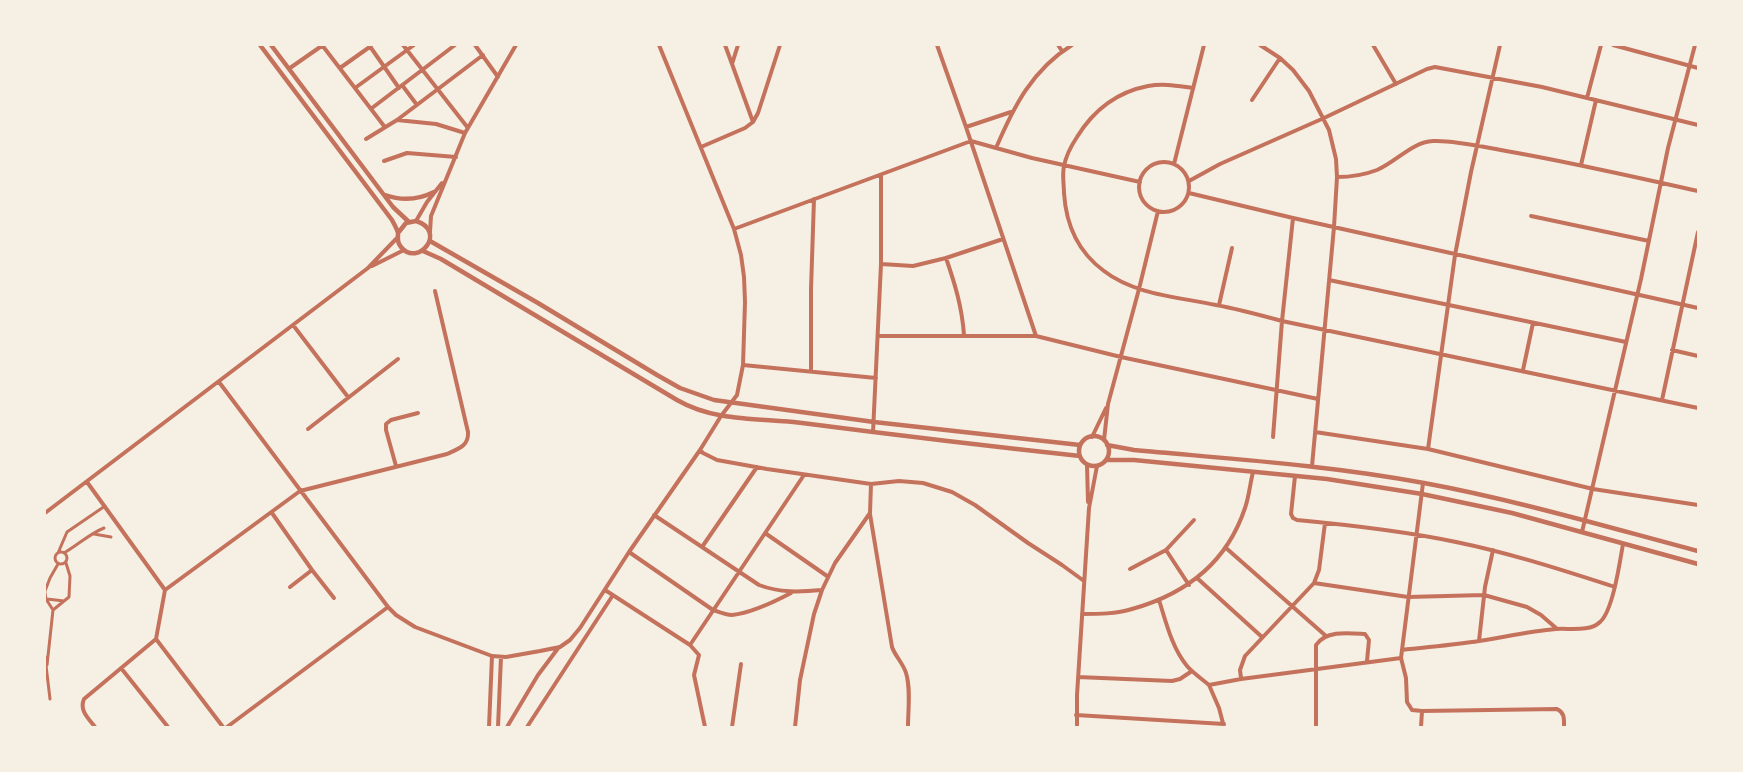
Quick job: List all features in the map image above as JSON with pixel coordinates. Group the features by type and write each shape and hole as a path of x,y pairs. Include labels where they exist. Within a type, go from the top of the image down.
{"street":[{"path":"260,45 392,220 404,250"},
{"path":"271,45 396,212 409,222"},
{"path":"290,68 323,45 384,126"},
{"path":"340,68 370,45 400,87 417,105"},
{"path":"403,45 466,130"},
{"path":"355,88 414,45"},
{"path":"372,108 455,45"},
{"path":"475,45 498,77"},
{"path":"423,251 430,241 431,216 466,130 516,45"},
{"path":"219,382 396,615 415,627 492,656 501,657 560,646 570,640 700,450 720,416 737,395 743,365 744,277 734,229 659,45"},
{"path":"725,45 753,122"},
{"path":"732,64 738,45"},
{"path":"701,147 746,128 753,122 780,45"},
{"path":"937,45 1036,336"},
{"path":"1058,45 1062,51"},
{"path":"996,148 1011,111 1021,96 1039,73 1062,51 1072,45"},
{"path":"1174,164 1204,45"},
{"path":"1262,45 1293,70 1309,91 1324,118 1333,142 1337,177 1334,227 1312,466"},
{"path":"1373,45 1396,84"},
{"path":"1428,449 1455,255 1500,45"},
{"path":"1587,98 1601,45"},
{"path":"1613,45 1698,68"},
{"path":"1582,532 1675,120 1695,45"},
{"path":"366,139 397,120 483,55"},
{"path":"1252,100 1280,58"},
{"path":"1189,181 1221,164 1435,67 1493,77 1698,125"},
{"path":"1193,88 1164,84 1147,86 1125,93 1110,101 1093,115 1070,148 1064,166 1065,213 1072,233 1086,255 1119,282 1139,289 1219,305 1282,321 1698,408"},
{"path":"1581,165 1596,100"},
{"path":"966,127 1011,111"},
{"path":"397,120 466,130"},
{"path":"734,229 971,141 1064,166 1140,182"},
{"path":"1337,177 1351,177 1377,170 1426,142 1436,141 1581,165 1698,191"},
{"path":"384,161 406,153 456,158"},
{"path":"1157,163 1174,164 1184,171 1189,181 1189,193 1186,200 1180,206 1166,212 1151,208 1141,197 1140,182 1143,174 1157,163"},
{"path":"873,432 881,264 881,175"},
{"path":"368,268 397,236 402,226 416,220 434,192 445,181"},
{"path":"383,194 409,200 434,192"},
{"path":"1189,193 1293,219 1698,308"},
{"path":"811,372 814,199"},
{"path":"1092,437 1108,404 1158,211"},
{"path":"1531,216 1649,241"},
{"path":"1273,437 1293,219"},
{"path":"416,220 427,226 430,232"},
{"path":"1662,400 1698,232"},
{"path":"881,264 913,266 946,258 1003,239"},
{"path":"430,241 529,297 680,388 714,400 874,422 1080,445"},
{"path":"1219,305 1232,248"},
{"path":"45,513 368,268 404,250 415,253 423,251 441,259 689,407 720,416 1080,456"},
{"path":"946,258 962,311 964,335"},
{"path":"1329,280 1626,342"},
{"path":"95,727 83,710 82,702 86,696 156,639 165,590 300,491 447,454 465,445 468,440 466,426 435,291"},
{"path":"1523,370 1533,323"},
{"path":"292,325 348,397"},
{"path":"878,336 1036,336 1121,357 1318,399"},
{"path":"1672,350 1698,356"},
{"path":"309,429 398,359"},
{"path":"743,365 876,378"},
{"path":"1106,460 1109,452 1105,442 1108,404"},
{"path":"396,466 386,424 391,420 418,413"},
{"path":"1315,432 1428,449 1593,489 1698,505"},
{"path":"1077,727 1089,508 1087,465 1080,456 1080,445 1092,437 1134,450 1312,466 1423,483 1493,497 1698,551"},
{"path":"700,450 717,460 804,475 872,484 899,481 923,483 952,492 975,505 1084,581"},
{"path":"1087,465 1097,466 1106,460 1134,460 1345,481 1482,505 1698,564"},
{"path":"1089,508 1097,466"},
{"path":"702,547 758,467"},
{"path":"1082,614 1107,614 1131,610 1159,600 1189,585 1226,548 1246,507 1252,472"},
{"path":"690,645 804,475"},
{"path":"1295,476 1291,514 1293,519 1416,534 1493,550 1615,587"},
{"path":"87,482 165,590"},
{"path":"1423,483 1401,658 1406,678 1407,702 1412,710 1422,711 1557,709 1562,711 1564,716 1564,727"},
{"path":"872,484 870,513 892,646 894,654 906,673 908,727"},
{"path":"66,563 58,564 54,560 68,532 105,506"},
{"path":"272,513 334,598"},
{"path":"795,727 804,661 814,614 822,590 827,576 870,513"},
{"path":"654,515 759,585 793,592 822,590"},
{"path":"1130,569 1166,550 1194,520"},
{"path":"1241,679 1240,670 1245,656 1314,583 1319,570 1325,523"},
{"path":"58,553 64,553 104,528"},
{"path":"765,533 827,576"},
{"path":"92,534 111,537"},
{"path":"1402,650 1586,627 1599,623 1608,608 1615,587 1623,543"},
{"path":"1226,548 1326,636"},
{"path":"1166,550 1189,585"},
{"path":"1479,641 1484,596 1493,550"},
{"path":"629,552 713,610 731,615 773,602 793,592"},
{"path":"53,610 69,597 71,584 66,563 67,556 64,553"},
{"path":"47,665 53,610 45,599 45,592 58,564"},
{"path":"290,587 312,570"},
{"path":"1197,578 1262,637"},
{"path":"1314,583 1408,597 1484,596 1527,607 1541,615 1557,629"},
{"path":"605,590 690,645 699,655 694,675 705,727"},
{"path":"527,727 614,595"},
{"path":"45,599 65,601"},
{"path":"1076,715 1224,726 1209,685 1192,671 1179,654 1159,600"},
{"path":"156,639 225,727 388,607"},
{"path":"1316,727 1315,669 1316,645 1319,640 1333,634 1365,634 1369,640 1366,661"},
{"path":"507,727 538,675 560,646"},
{"path":"489,727 492,656"},
{"path":"45,657 50,699"},
{"path":"498,727 501,657"},
{"path":"1209,685 1366,661 1401,658"},
{"path":"732,727 741,664"},
{"path":"121,668 168,727"},
{"path":"1078,677 1173,681 1192,671"},
{"path":"1421,727 1422,711"}]}
